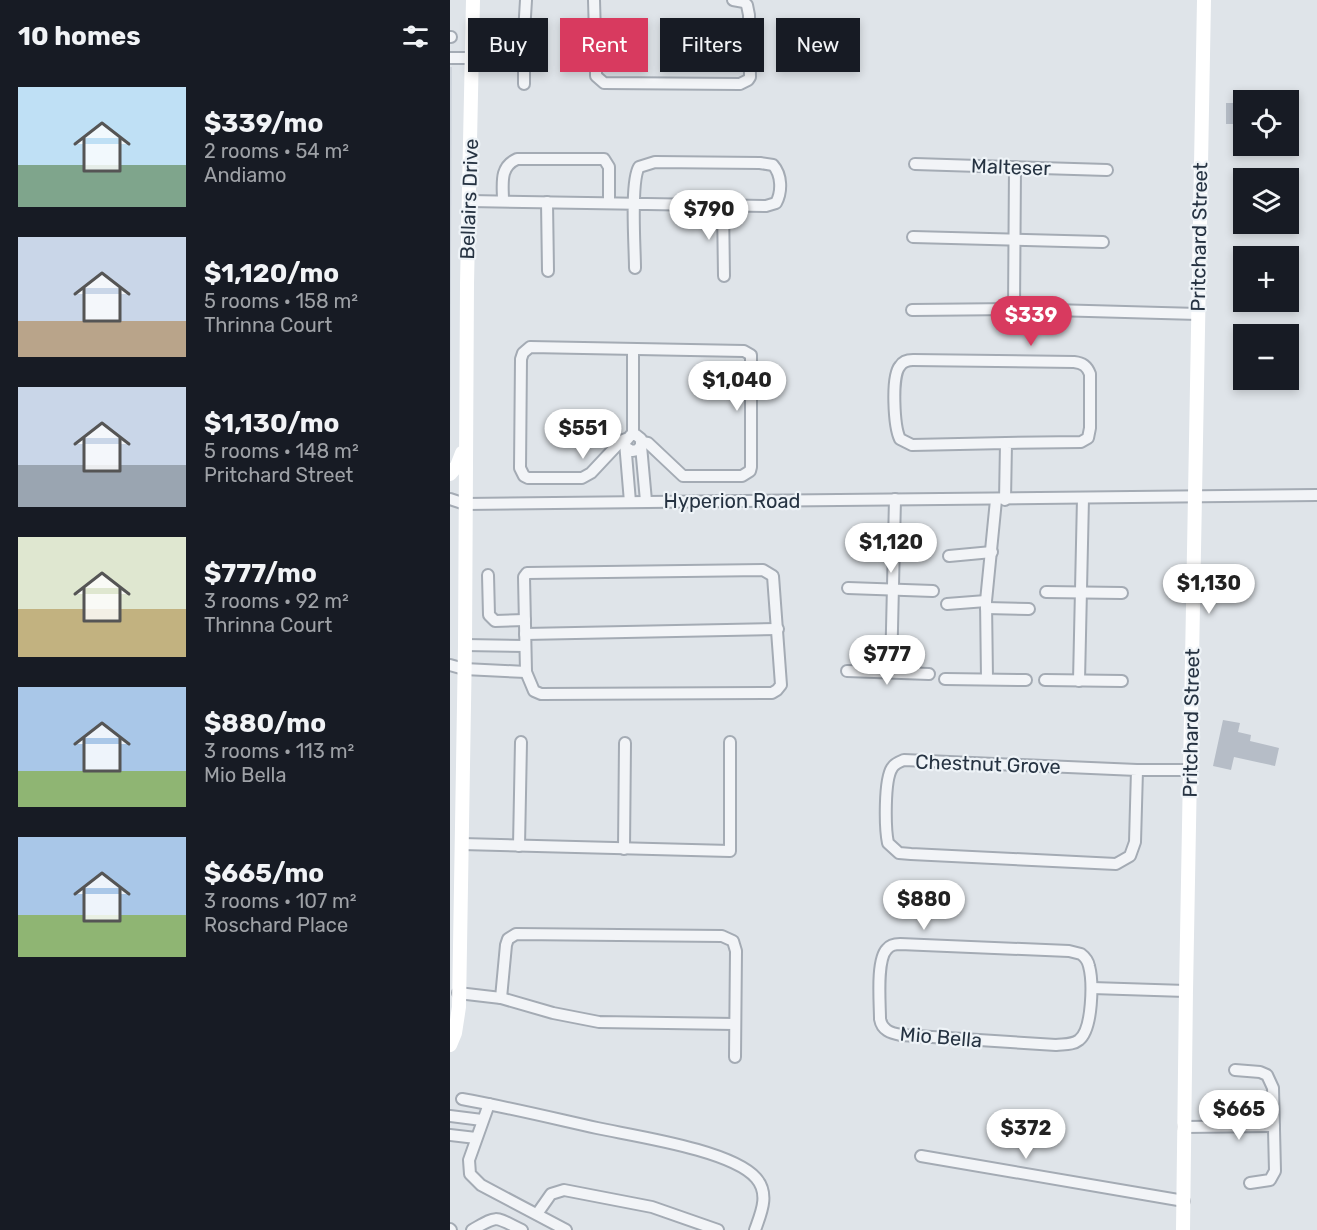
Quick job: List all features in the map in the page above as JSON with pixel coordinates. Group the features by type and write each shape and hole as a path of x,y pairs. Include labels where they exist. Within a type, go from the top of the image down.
{"street":[{"name":"Bellairs Drive","path":"472,18 473,0"},
{"path":"525,18 526,0"},
{"path":"594,0 596,76 604,83 610,84 744,83 750,77 748,3 733,0"},
{"name":"Pritchard Street","path":"1183,1230 1204,0"},
{"path":"450,58 468,58"},
{"name":"Bellairs Drive","path":"450,1045 458,1022 456,881 462,844 465,446 472,72"},
{"path":"524,72 524,84"},
{"path":"503,201 503,172 508,164 517,159 604,159 609,166 609,203"},
{"path":"470,201 635,203 766,206 776,203 779,197 780,179 777,169 773,165 760,164 645,163 639,166 636,171 635,203 635,268"},
{"name":"Malteser","path":"915,164 1107,170"},
{"path":"1014,309 1015,167"},
{"path":"547,202 548,271"},
{"path":"723,205 724,276"},
{"path":"913,237 1103,242"},
{"path":"912,310 1014,309 1198,314"},
{"path":"530,347 633,349 744,351 751,355 751,467 746,474 742,476 683,476 648,443 621,441 591,472 582,478 528,478 524,476 520,468 521,359 525,350 530,347"},
{"path":"630,502 634,442 633,349"},
{"path":"907,360 1074,362 1089,369 1090,428 1085,441 1006,443 912,445 900,439 896,424 895,379 900,365 907,360"},
{"path":"634,442 646,501"},
{"path":"987,679 986,604 1006,443"},
{"path":"450,474 457,466 465,446"},
{"name":"Hyperion Road","path":"450,499 465,504 1317,495"},
{"path":"1079,681 1083,498"},
{"path":"891,672 895,500"},
{"path":"949,556 992,552"},
{"path":"763,570 772,576 781,685 772,693 541,694 534,692 526,672 525,620 524,577 527,573 763,570"},
{"path":"488,575 489,615 495,621 525,620"},
{"path":"848,588 933,591"},
{"path":"1046,591 1122,593"},
{"path":"947,604 986,604 1029,609"},
{"path":"465,645 525,640 778,629"},
{"path":"450,665 464,669 526,672"},
{"path":"847,670 929,674"},
{"path":"945,679 1026,680"},
{"path":"1045,680 1122,681"},
{"path":"519,846 520,742"},
{"path":"462,844 730,851 730,742"},
{"path":"624,849 625,743"},
{"name":"Chestnut Grove","path":"1137,770 1135,842 1130,856 1116,864 899,853 888,843 886,828 888,781 892,767 904,760 1137,770 1191,770"},
{"path":"501,998 506,945 508,939 516,934 722,936 733,941 736,951 735,1057"},
{"name":"Mio Bella","path":"892,945 1075,952 1086,959 1092,988 1086,1032 1080,1039 1067,1044 901,1035 888,1032 881,1024 881,964 886,949 892,945"},
{"path":"1092,988 1186,991"},
{"path":"458,993 501,998 553,1013 599,1022 735,1024"},
{"path":"1235,1070 1260,1072 1267,1075 1273,1088 1275,1172 1270,1180 1250,1183"},
{"path":"462,1099 694,1149 735,1163 747,1169 761,1185 764,1202 755,1230"},
{"path":"489,1104 476,1138 469,1167 474,1180 566,1230"},
{"path":"450,1116 482,1120"},
{"path":"1184,1127 1274,1126"},
{"path":"450,1135 476,1138"},
{"path":"921,1156 1184,1201"},
{"path":"537,1214 551,1194 564,1190 652,1207 718,1230"},
{"path":"472,1230 486,1221 497,1219 522,1230"}],"shaded area":[{"path":"450,67 452,67 450,456"}],"building":[{"path":"1226,103 1233,103 1233,124 1226,124"},
{"path":"1223,720 1240,723 1238,732 1251,735 1250,741 1279,748 1275,766 1234,757 1231,770 1213,766"}]}
